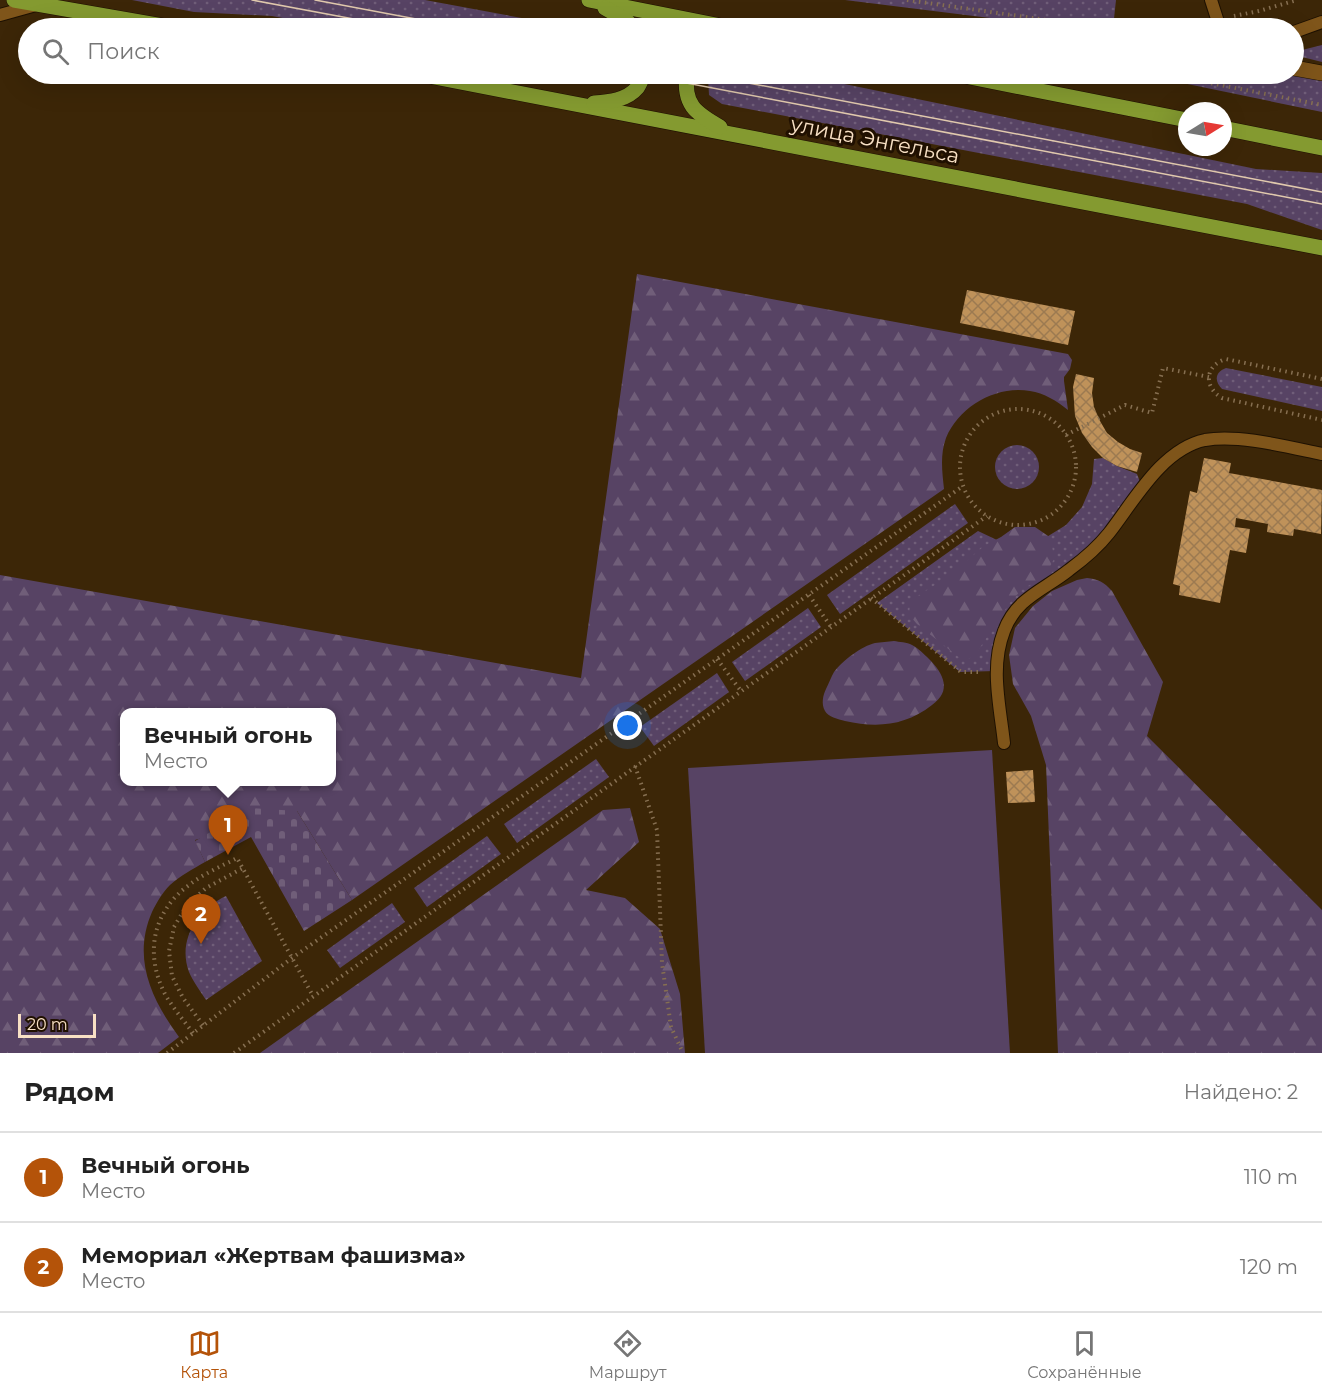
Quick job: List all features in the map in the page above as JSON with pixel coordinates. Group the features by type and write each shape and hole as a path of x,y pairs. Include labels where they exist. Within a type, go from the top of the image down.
{"main road":[{"path":"14,0 117,18"},
{"path":"582,0 605,8 622,18"},
{"path":"589,0 680,18"},
{"name":"улица Энгельса","path":"472,84 1322,248"},
{"path":"561,101 608,102 623,98 639,84"},
{"path":"685,84 689,101 700,116 720,127 763,140"},
{"path":"1005,84 1178,118"},
{"path":"1232,130 1322,147"}],"street":[{"path":"1304,70 1322,73"}],"lane":[{"path":"1211,0 1217,18"},
{"path":"0,15 38,4"},
{"path":"1304,28 1322,22"},
{"path":"1004,743 996,671 999,649 1011,616 1023,602 1089,555 1161,465 1186,446 1205,440 1253,441 1322,454"}],"path":[{"path":"907,0 1030,18"},
{"path":"1237,18 1297,0"},
{"path":"1215,84 1322,105"},
{"path":"1322,379 1226,359 1210,370 1209,377 1212,390 1222,398 1322,420"},
{"path":"1066,435 1125,405 1152,413 1163,368 1209,377"},
{"path":"1020,408 1038,412 1054,421 1066,435 1074,451 1076,470 1072,488 1062,504 1048,516 1032,523 1013,525 996,521 981,512 969,498 963,486 959,464 963,446 972,430 986,418 1002,411 1020,408"},
{"path":"167,1053 292,958 963,486"},
{"path":"234,1053 987,516"},
{"path":"809,595 831,627"},
{"path":"871,598 960,672 984,672"},
{"path":"717,659 741,691"},
{"path":"635,766 657,830 662,963 671,1027 683,1053"},
{"path":"193,1033 166,996 156,971 153,946 158,922 171,901 190,884 237,858 313,996"},
{"path":"203,1025 183,998 172,976 169,951 174,927 187,905 206,888 243,868"}],"green space":[{"path":"132,0 425,0 522,18 283,18 194,12"},
{"path":"845,0 1116,0 1114,18 990,18"},
{"path":"1322,45 1322,62 1304,58 1304,50"},
{"path":"1304,76 1322,79 1322,112 1187,84 1304,84"},
{"path":"708,84 844,84 1178,153 1178,156 1193,156 1256,169 1322,173 1322,230 1247,204 722,104 709,95"},
{"path":"637,274 1068,354 1072,360 1070,369 1064,377 1068,410 1035,392 1005,391 980,400 960,416 946,438 942,456 944,489 352,900 297,811 195,840 205,862 174,881 167,888 154,908 146,929 144,962 148,978 160,1008 179,1037 158,1053 0,1053 0,575 581,678"},
{"path":"1226,368 1322,387 1322,411 1222,389 1217,377"},
{"path":"1017,445 1032,452 1039,467 1032,482 1017,489 1002,482 995,467 1002,452"},
{"path":"1103,458 1137,474 1142,487 1107,535 1011,616 995,671 960,672 877,603 978,531 997,540 1045,538 1066,525 1082,507 1092,484 1094,459"},
{"path":"955,504 968,523 840,614 827,595"},
{"path":"1015,527 1035,527 1051,538 1054,559 1044,578 1022,589 1009,604 975,655 968,659 961,659 917,624 910,612 911,603 913,599 949,576 984,546"},
{"path":"1087,578 1101,582 1112,591 1163,682 1147,736 1322,910 1322,1053 1058,1053 1046,765 1031,716 1013,684 1009,655 1015,628 1033,606 1052,591"},
{"path":"808,608 821,627 745,681 732,662"},
{"path":"894,641 914,646 939,671 944,688 938,700 912,717 890,724 845,721 826,713 823,697 834,672 864,647"},
{"path":"717,673 729,692 654,746 640,727"},
{"path":"992,750 1010,1053 705,1053 688,768"},
{"path":"596,759 609,777 517,843 504,824"},
{"path":"252,808 297,811 352,900 304,931 251,837 205,862 195,841"},
{"path":"630,808 639,842 586,890 625,898 660,929 680,994 685,1053 260,1053 603,810"},
{"path":"487,836 501,854 427,907 414,888"},
{"path":"226,896 262,961 206,1000 189,972 186,960 188,937 199,917"},
{"path":"392,903 405,922 340,968 327,950"}],"building":[{"path":"967,290 1075,311 1068,345 960,323"},
{"path":"1076,374 1094,378 1092,393 1094,407 1107,433 1130,449 1142,453 1137,472 1117,466 1103,458 1082,433 1075,416 1073,387"},
{"path":"1204,458 1231,463 1229,473 1322,490 1321,534 1294,529 1293,536 1267,532 1268,524 1236,518 1235,527 1250,529 1246,553 1230,550 1220,603 1179,595 1180,586 1173,584 1190,491 1197,493"},
{"path":"1033,770 1035,802 1008,803 1006,772"}],"tram line":[{"path":"252,0 348,18"},
{"path":"315,0 411,18"},
{"path":"692,84 1322,204"},
{"path":"754,84 1322,192"}],"place":[{"name":"Вечный огонь","path":"228,855"},
{"name":"Мемориал «Жертвам фашизма»","path":"201,944"}]}
